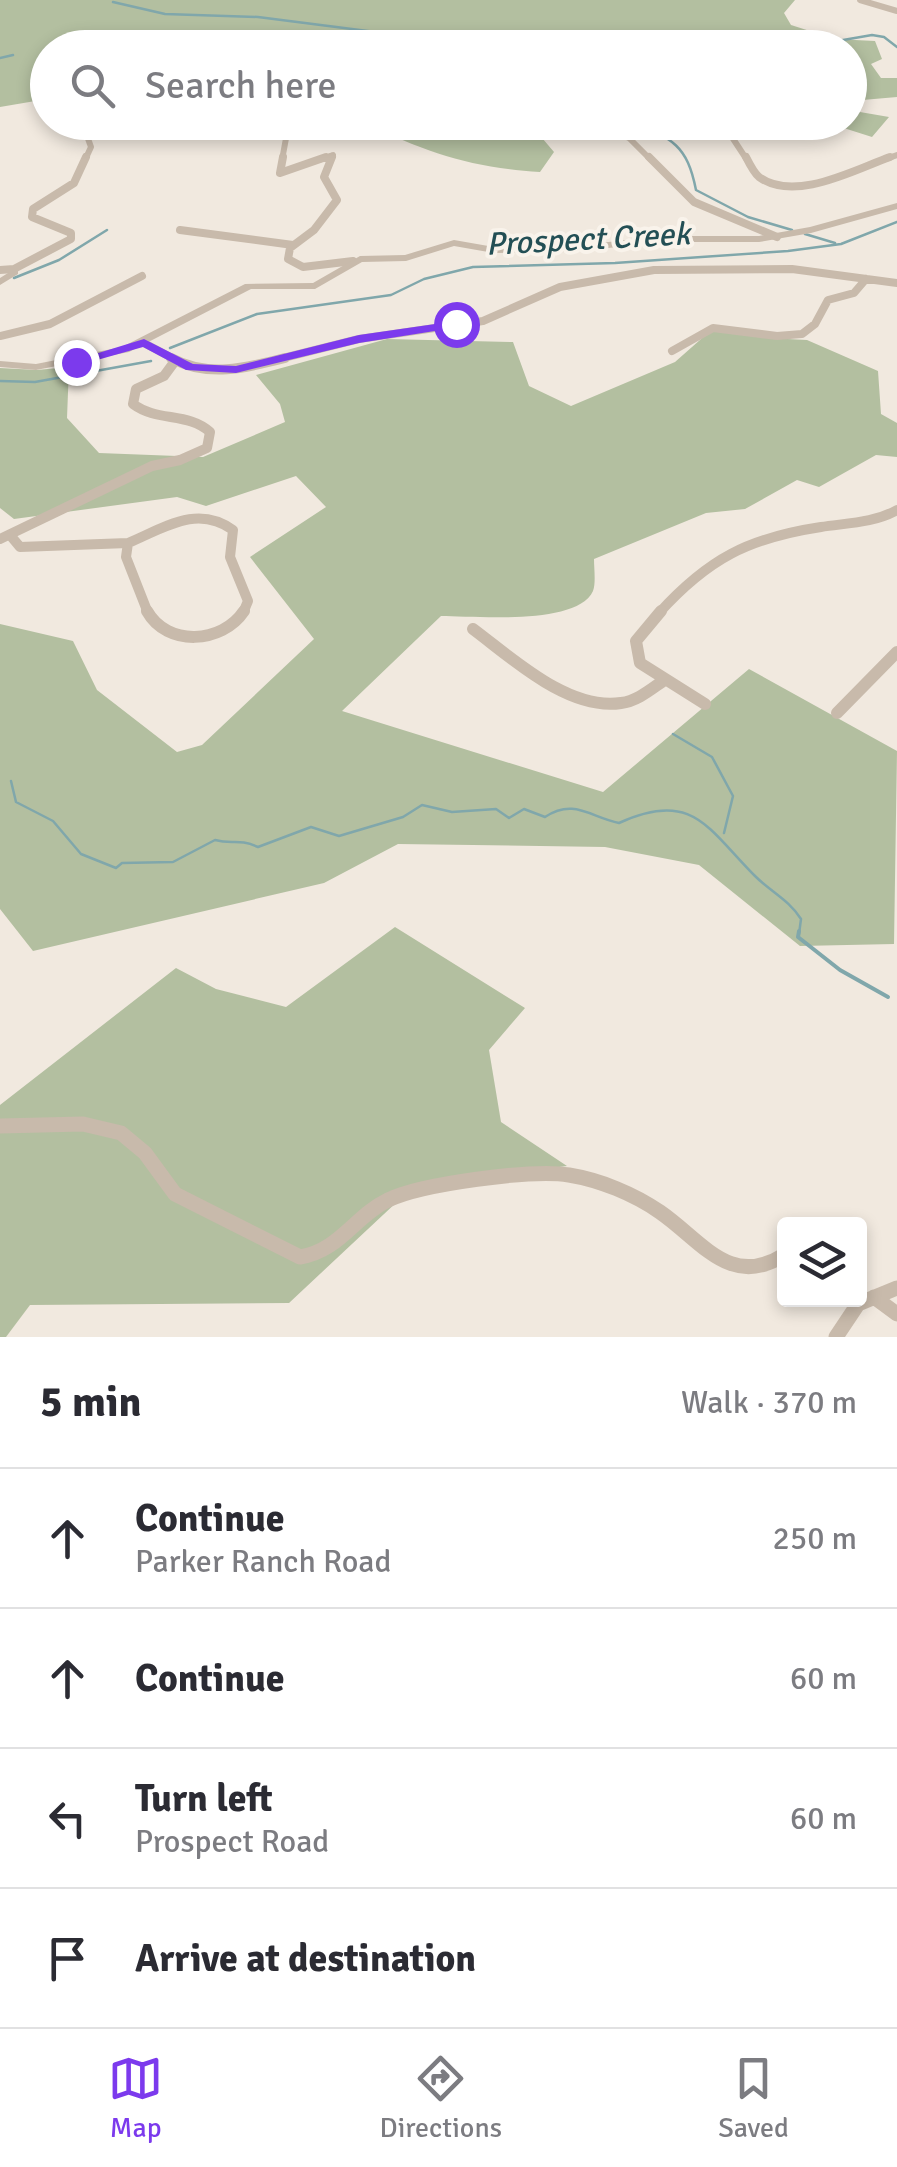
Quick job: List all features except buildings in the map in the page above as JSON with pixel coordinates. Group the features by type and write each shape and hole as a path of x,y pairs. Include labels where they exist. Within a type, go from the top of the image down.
{"street":[{"path":"860,0 897,11"},
{"path":"0,282 14,269 71,239 72,233 65,228 42,224 32,217 33,209 78,180 91,148 88,140"},
{"path":"286,140 280,173 332,155 324,177 338,200 314,230 286,254 297,266 406,258 454,243 494,250 571,250 664,238 777,237 897,206"},
{"path":"636,140 654,164 694,202 777,237"},
{"path":"734,140 759,176 784,186 813,184 897,155"},
{"path":"180,230 293,245"},
{"path":"0,364 36,367 76,362 144,343 249,286 316,286 353,261"},
{"path":"5,537 152,466 180,460 207,448 210,432 204,424 190,419 154,417 133,404 136,389 164,376 195,369 236,370 359,339 483,321 560,288 654,270 792,268 897,283"},
{"path":"0,270 14,269"},
{"path":"0,336 50,324 142,276"},
{"path":"672,352 702,331 716,327 781,336 802,333 815,324 828,300 854,293 866,278"},
{"path":"144,343 195,369"},
{"path":"164,376 175,361"},
{"path":"704,704 640,664 636,641 713,562 747,544 881,519 897,510"},
{"path":"5,537 20,547 33,548 76,541 128,542 180,518 202,516 227,524 233,534 230,557 248,601 245,612 236,623 207,636 168,632 152,622 144,607 140,575 126,557 128,542"},
{"path":"472,630 592,703 618,704 638,699 663,681"},
{"path":"837,713 895,658"},
{"path":"0,1126 83,1124 121,1133 146,1152 175,1194 300,1257 313,1256 331,1245 387,1200 416,1191 525,1174 565,1174 618,1191 656,1210 730,1262 749,1269 761,1268 777,1259"},
{"path":"836,1337 858,1304 897,1288"},
{"path":"874,1296 897,1314"}],"green space":[{"path":"0,0 795,0 784,13 791,25 807,30 30,30 30,102 0,107"},
{"path":"867,41 875,41 882,59 871,64 881,78 897,78 897,97 867,100"},
{"path":"867,113 889,117 872,137 867,135"},
{"path":"403,140 544,140 554,152 540,172 471,163"},
{"path":"739,330 768,338 807,340 878,371 881,414 897,423 897,457 876,455 819,487 797,480 745,509 706,513 594,559 593,591 567,610 523,617 441,616 342,711 603,792 749,669 897,751 894,944 800,946 699,865 605,847 398,844 324,883 33,951 0,909 0,624 73,641 97,690 177,752 202,745 314,639 250,557 326,507 296,476 206,506 177,497 14,519 0,508 0,368 69,367 67,418 99,453 203,457 285,422 280,404 256,375 387,339 513,342 529,386 571,406 675,362 709,332"},
{"path":"395,927 525,1008 489,1050 501,1122 567,1166 415,1185 289,1303 30,1305 6,1337 0,1337 0,1105 176,968 216,989 286,1007"}],"waterway":[{"path":"113,2 165,14 258,17 360,30"},
{"path":"867,36 884,37 897,47"},
{"path":"0,58 13,55"},
{"path":"669,140 683,153 696,190 748,217 792,230"},
{"name":"Prospect Creek","path":"170,348 257,314 391,295 424,279 473,267 615,263 788,251 841,244 897,222"},
{"path":"14,278 59,260 107,230"},
{"path":"805,234 835,243"},
{"name":"Prospect Creek","path":"0,381 35,382 151,361"},
{"path":"673,734 712,757 733,796 724,833"},
{"path":"11,781 16,802 53,821 81,854 116,868 122,863 173,862 215,840 258,847 311,827 339,836 403,817 422,805 452,812 496,809 509,818 524,809 545,817 574,809 619,823 665,810 682,812 711,830 791,907 801,919 799,934"},
{"path":"799,931 798,937 840,970 888,997"}],"route":[{"path":"76,362 144,343 190,368 236,370 359,339 456,324"}]}
